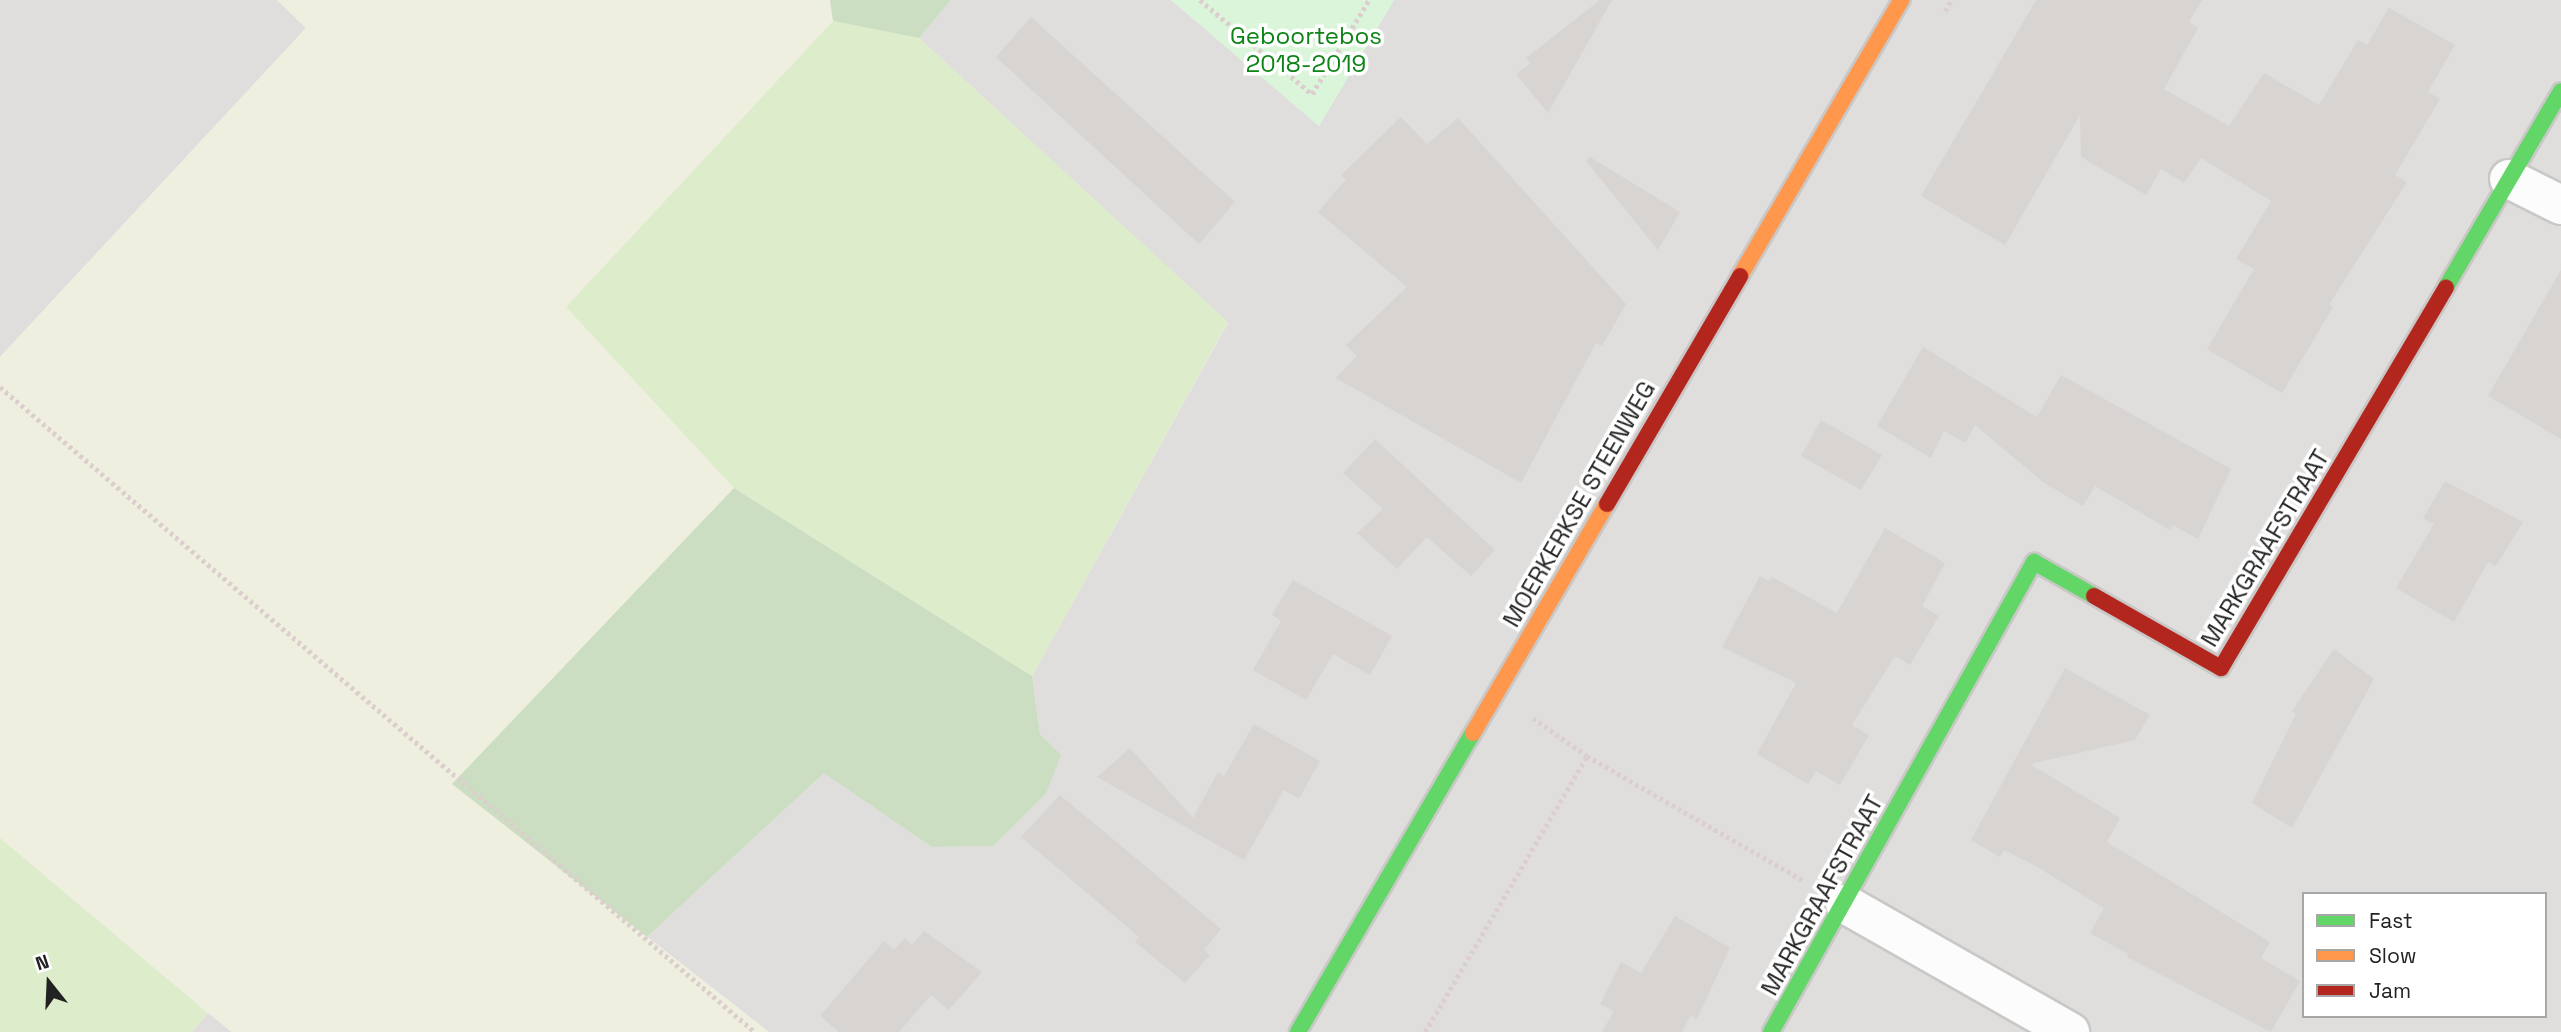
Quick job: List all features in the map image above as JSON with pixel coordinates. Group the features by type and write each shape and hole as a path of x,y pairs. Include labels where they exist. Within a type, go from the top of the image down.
{"street":[{"name":"MOERKERKSE STEENWEG","path":"1297,1032 1901,0"},
{"name":"MARKGRAAFSTRAAT","path":"1771,1032 2034,562 2221,668 2561,91"},
{"path":"2509,179 2561,205"},
{"path":"1845,904 2070,1032"}],"path":[{"path":"1200,0 1312,94 1369,0"},
{"path":"0,387 755,1032"},
{"path":"1494,694 1587,756 1845,904"},
{"path":"1425,1032 1587,756"}],"shaded area":[{"path":"0,0 277,0 306,28 0,357"},
{"path":"951,0 1171,0 1319,126 1394,0 2561,0 2561,1032 769,1032 647,937 825,772 932,847 993,846 1046,794 1060,755 1040,734 1032,676 1228,323 919,38"},
{"path":"208,1013 232,1032 192,1032"}],"green space":[{"path":"277,0 830,0 833,21 566,307 734,488 452,784 769,1032 232,1032 0,838 0,357 306,28"},
{"path":"830,0 951,0 919,38 833,21"},
{"name":"Geboortebos 2018-2019","path":"1171,0 1394,0 1319,126"},
{"path":"833,21 919,38 1228,322 1032,676 734,488 566,307"},
{"path":"734,488 1032,676 1040,734 1061,755 1046,794 993,846 932,847 824,773 647,937 452,784"},
{"path":"0,838 208,1013 192,1032 0,1032"}],"building":[{"path":"1600,0 1612,0 1548,113 1516,74 1530,64 1526,58"},
{"path":"2036,0 2202,0 2189,22 2198,28 2164,89 2229,126 2264,73 2319,105 2358,40 2367,45 2389,8 2455,45 2428,92 2440,99 2395,175 2407,182 2329,305 2333,307 2282,393 2207,349 2254,269 2236,259 2271,201 2201,158 2184,183 2161,169 2146,195 2081,157 2080,115 2005,245 1921,196"},
{"path":"1031,17 1235,202 1199,244 996,57"},
{"path":"1401,117 1427,144 1458,118 1626,304 1602,346 1596,343 1521,483 1336,378 1357,356 1346,345 1407,287 1318,212 1346,179 1341,175"},
{"path":"1590,157 1680,212 1658,250 1586,161"},
{"path":"2561,270 2561,439 2488,396"},
{"path":"1923,347 2037,417 2061,375 2231,469 2198,539 2173,525 2170,530 2095,486 2083,506 2043,482 1975,425 1965,443 1944,431 1931,458 1877,426"},
{"path":"1821,420 1882,455 1861,490 1801,456"},
{"path":"1375,439 1495,550 1471,576 1427,537 1397,569 1357,533 1383,509 1343,473"},
{"path":"2445,481 2523,522 2496,566 2488,562 2454,622 2396,588 2434,524 2423,518"},
{"path":"1885,528 1945,563 1922,606 1939,616 1910,665 1895,656 1852,725 1869,735 1840,785 1816,771 1808,784 1757,754 1796,683 1722,647 1760,576 1770,581 1772,577 1837,613"},
{"path":"1293,580 1392,636 1370,675 1333,654 1306,700 1253,670 1281,621 1272,615"},
{"path":"2334,649 2374,679 2292,828 2252,803 2296,714 2292,711"},
{"path":"2065,668 2150,715 2135,740 2030,764 2120,818 2107,842 2270,942 2261,958 2300,981 2271,1032 2127,957 2128,954 2090,933 2104,908 2034,865 2004,850 2000,857 1971,840"},
{"path":"1254,724 1320,761 1299,799 1284,790 1244,860 1097,777 1130,748 1193,818 1218,772 1224,776"},
{"path":"1060,795 1221,929 1204,950 1210,955 1185,983 1135,942 1139,937 1021,837"},
{"path":"1675,916 1730,948 1697,1019 1691,1015 1682,1032 1602,1032 1614,1011 1600,1004 1621,962 1641,973"},
{"path":"924,931 982,972 949,1010 931,995 899,1032 839,1032 820,1016 884,941 894,950 905,938 912,945"}],"traffic: fast":[{"path":"2446,287 2561,91"},
{"path":"1771,1032 2034,562 2094,596"},
{"path":"1298,1032 1473,733"}],"traffic: slow":[{"path":"1740,276 1901,0"},
{"path":"1473,733 1607,504"}],"traffic: jam":[{"path":"1607,504 1740,276"},
{"path":"2094,596 2221,668 2446,287"}]}
